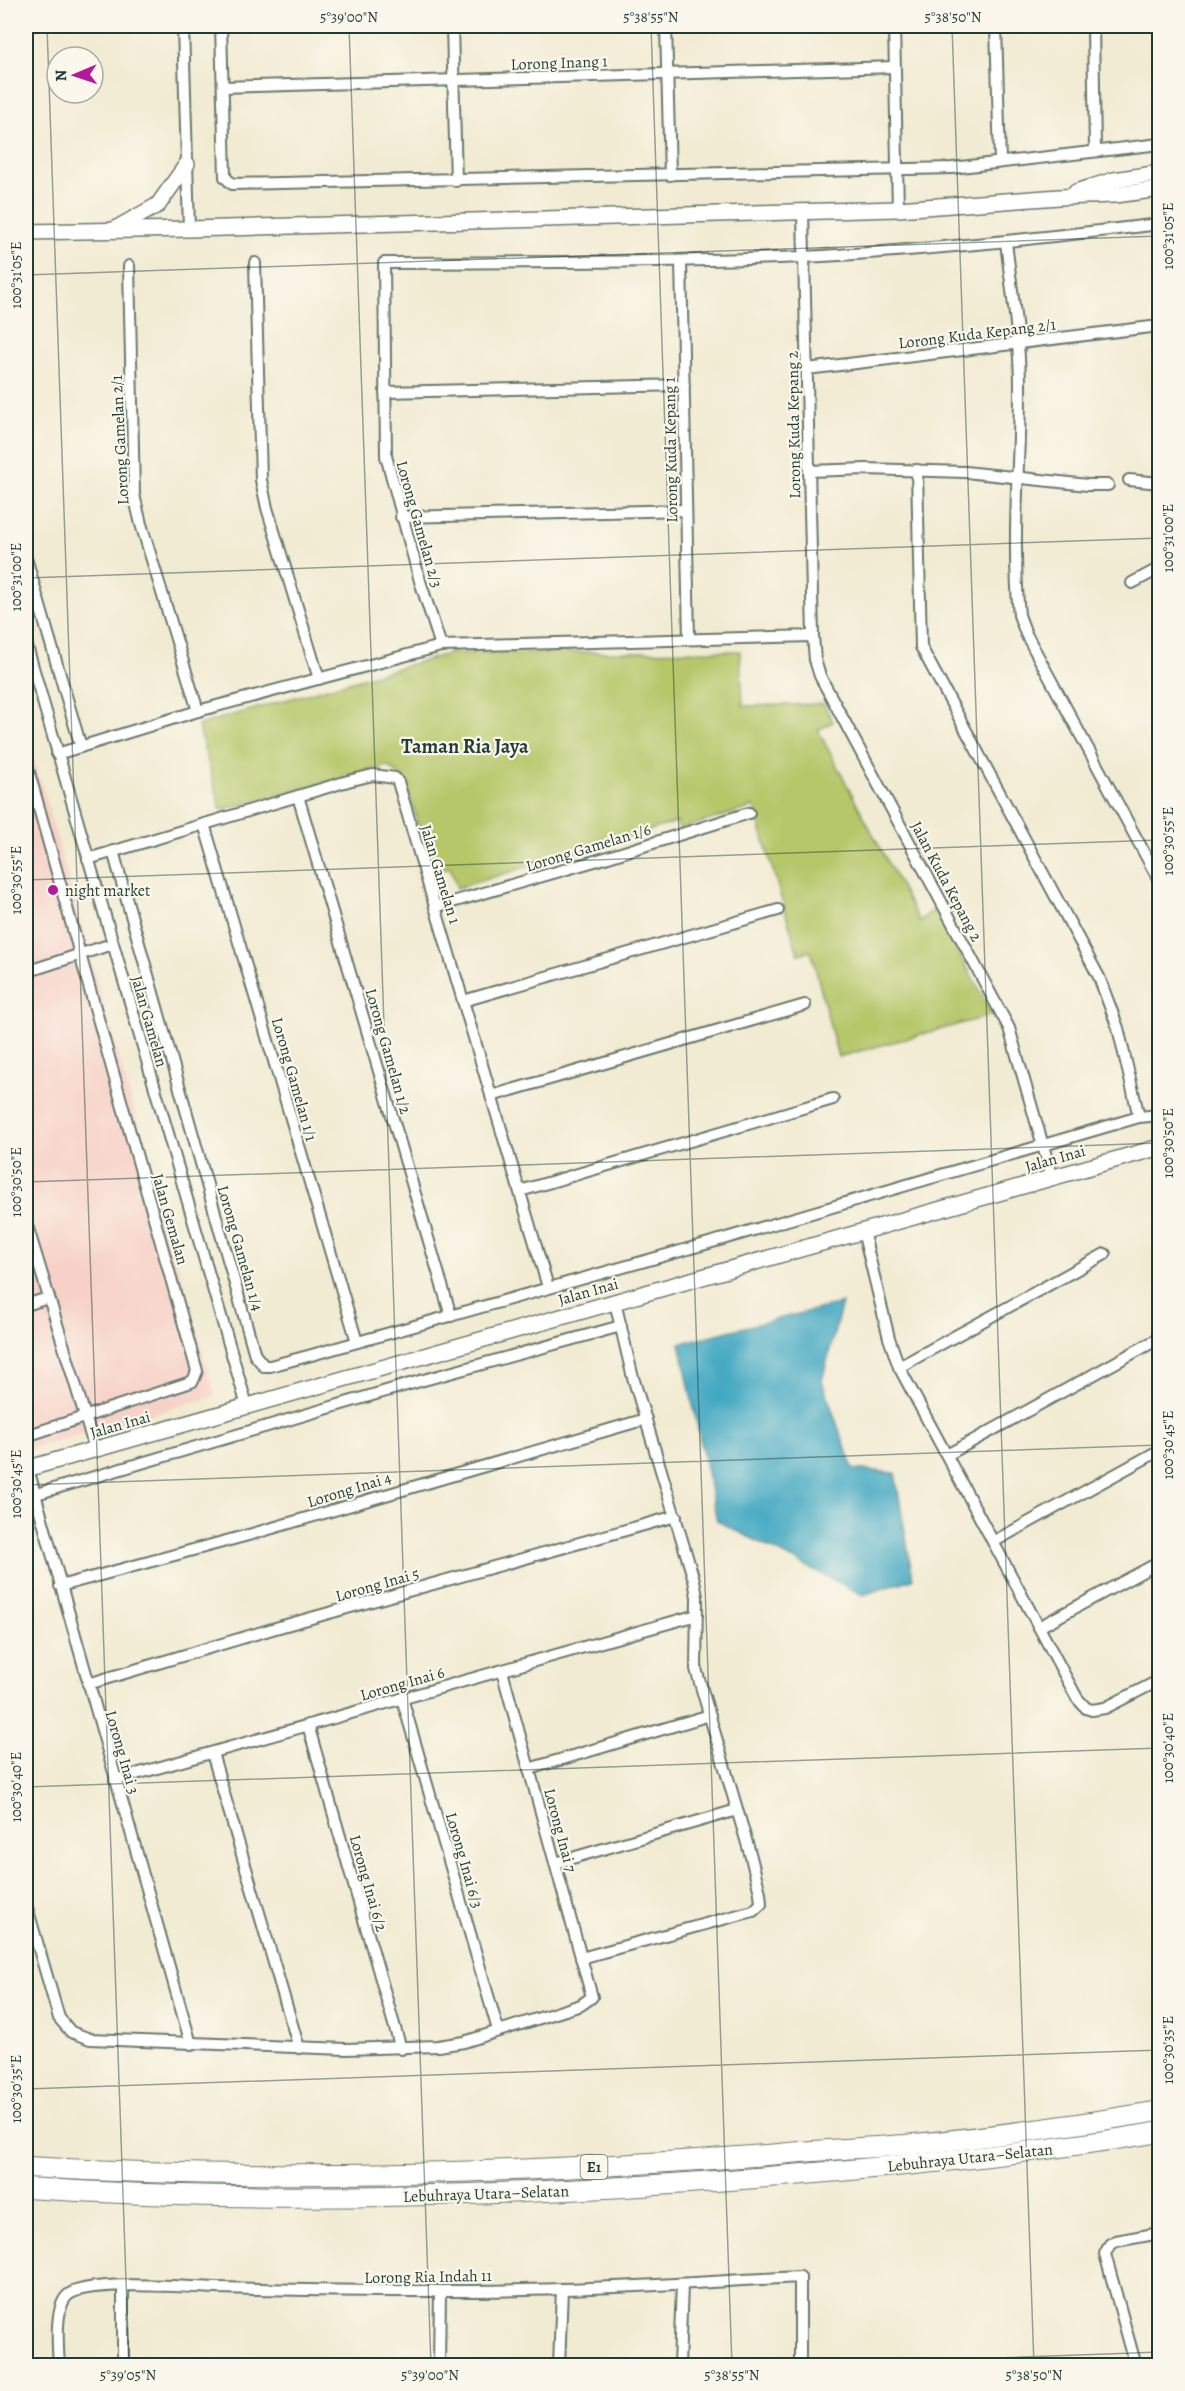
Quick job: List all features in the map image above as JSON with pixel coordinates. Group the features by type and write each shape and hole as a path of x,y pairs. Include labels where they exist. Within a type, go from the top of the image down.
{"highway":[{"name":"Lebuhraya Utara–Selatan","path":"26,2166 168,2173 260,2174 530,2170 906,2145 1065,2126 1160,2111"},
{"name":"Lebuhraya Utara–Selatan","path":"26,2188 166,2195 255,2196 537,2192 674,2184 908,2164 1069,2146 1160,2132"}],"main road":[{"path":"113,231 158,205 187,164"},
{"path":"1059,197 1114,180 1160,173"},
{"path":"26,232 189,230 803,213 1115,195 1160,189"},
{"name":"Jalan Inai","path":"27,1469 1160,1147"}],"street":[{"path":"183,26 189,230"},
{"path":"221,26 225,177 232,184 456,181 952,168 1095,149 1160,144"},
{"path":"452,26 456,181"},
{"path":"666,26 670,174"},
{"path":"894,26 898,209"},
{"path":"996,26 1000,162"},
{"path":"1093,26 1095,149"},
{"name":"Lorong Inang 1","path":"223,87 895,67"},
{"name":"Lorong Kuda Kepang 2","path":"803,213 813,636"},
{"path":"681,261 804,256 1006,242 1160,224"},
{"path":"1006,242 1019,344 1017,601 1021,625 1160,882"},
{"name":"Lorong Gamelan 2/3","path":"441,646 401,517 386,456 384,263 681,261"},
{"name":"Lorong Kuda Kepang 1","path":"681,261 689,639"},
{"path":"255,263 262,487 319,679"},
{"name":"Lorong Gamelan 2/1","path":"129,266 134,495 198,711"},
{"name":"Lorong Kuda Kepang 2/1","path":"807,369 1151,327"},
{"path":"385,392 684,386"},
{"path":"917,470 921,647 1099,977 1118,1028 1139,1117"},
{"path":"809,471 917,470 1088,485 1108,484"},
{"path":"1129,480 1160,483"},
{"path":"401,517 686,510"},
{"path":"26,558 81,747"},
{"path":"1132,583 1160,568"},
{"path":"57,754 198,711 441,646 813,636"},
{"name":"Jalan Kuda Kepang 2","path":"813,636 815,660 820,676 1009,1028 1052,1177"},
{"name":"Jalan Gamelan","path":"26,643 247,1406"},
{"name":"Jalan Gemalan","path":"26,762 197,1371 193,1381 188,1383 26,1436"},
{"name":"Jalan Gamelan 1","path":"88,859 373,775 395,778 548,1287"},
{"name":"Lorong Gamelan 1/2","path":"298,796 451,1316"},
{"name":"Lorong Gamelan 1/6","path":"435,907 605,858 749,813"},
{"name":"Lorong Gamelan 1/1","path":"204,824 357,1342"},
{"name":"Lorong Gamelan 1/4","path":"112,851 255,1355 260,1362 270,1366 1139,1117 1160,1115"},
{"path":"463,1001 778,910"},
{"path":"26,972 112,944"},
{"path":"491,1096 805,1005"},
{"path":"520,1191 833,1099"},
{"path":"26,1222 95,1449"},
{"path":"863,1231 889,1338 899,1367 1077,1698 1086,1708 1092,1710 1105,1708 1160,1680"},
{"path":"899,1367 1105,1254"},
{"path":"26,1305 48,1298"},
{"path":"581,1958 753,1911 761,1904 737,1810 696,1670 697,1616 694,1580 632,1374 615,1302"},
{"path":"30,1495 420,1381 621,1326"},
{"path":"947,1455 1160,1338"},
{"name":"Lorong Inai 4","path":"60,1586 252,1534 646,1419"},
{"path":"993,1542 1160,1450"},
{"name":"Lorong Inai 3","path":"27,1469 30,1495 60,1586 191,2044"},
{"name":"Lorong Inai 5","path":"88,1684 302,1620 676,1516"},
{"path":"1039,1627 1160,1562"},
{"name":"Lorong Inai 6","path":"115,1780 697,1616"},
{"name":"Lorong Inai 7","path":"498,2030 581,2005 592,1997 502,1671"},
{"name":"Lorong Inai 6/3","path":"402,1698 498,2030"},
{"path":"529,1769 710,1715"},
{"name":"Lorong Inai 6/2","path":"308,1725 401,2049"},
{"path":"212,1753 299,2048"},
{"path":"555,1863 737,1810"},
{"path":"26,1904 62,2024 70,2032 90,2039 299,2048 401,2049 450,2045 498,2030"},
{"path":"1136,2366 1105,2254 1106,2249 1116,2241 1160,2232"},
{"name":"Lorong Ria Indah 11","path":"59,2366 59,2319 62,2304 67,2295 77,2290 123,2286 440,2292 562,2289 800,2277 800,2366"},
{"path":"679,2366 681,2284"},
{"path":"123,2286 123,2366"},
{"path":"559,2366 562,2289"},
{"path":"439,2366 440,2292"}],"shaded area":[{"path":"26,729 215,1396 26,1450"}],"green space":[{"path":"740,651 743,706 824,704 833,722 818,730 919,921 935,909 993,1015 838,1057 811,951 798,954 754,807 679,829 677,822 457,888 450,867 433,873 404,778 387,766 221,810 198,725 451,653"}],"water":[{"path":"842,1303 822,1381 853,1469 895,1473 913,1579 863,1595 717,1521 680,1343"}],"place":[{"name":"night market","path":"53,890"}],"district":[{"name":"Taman Ria Jaya","path":"465,746"}]}
